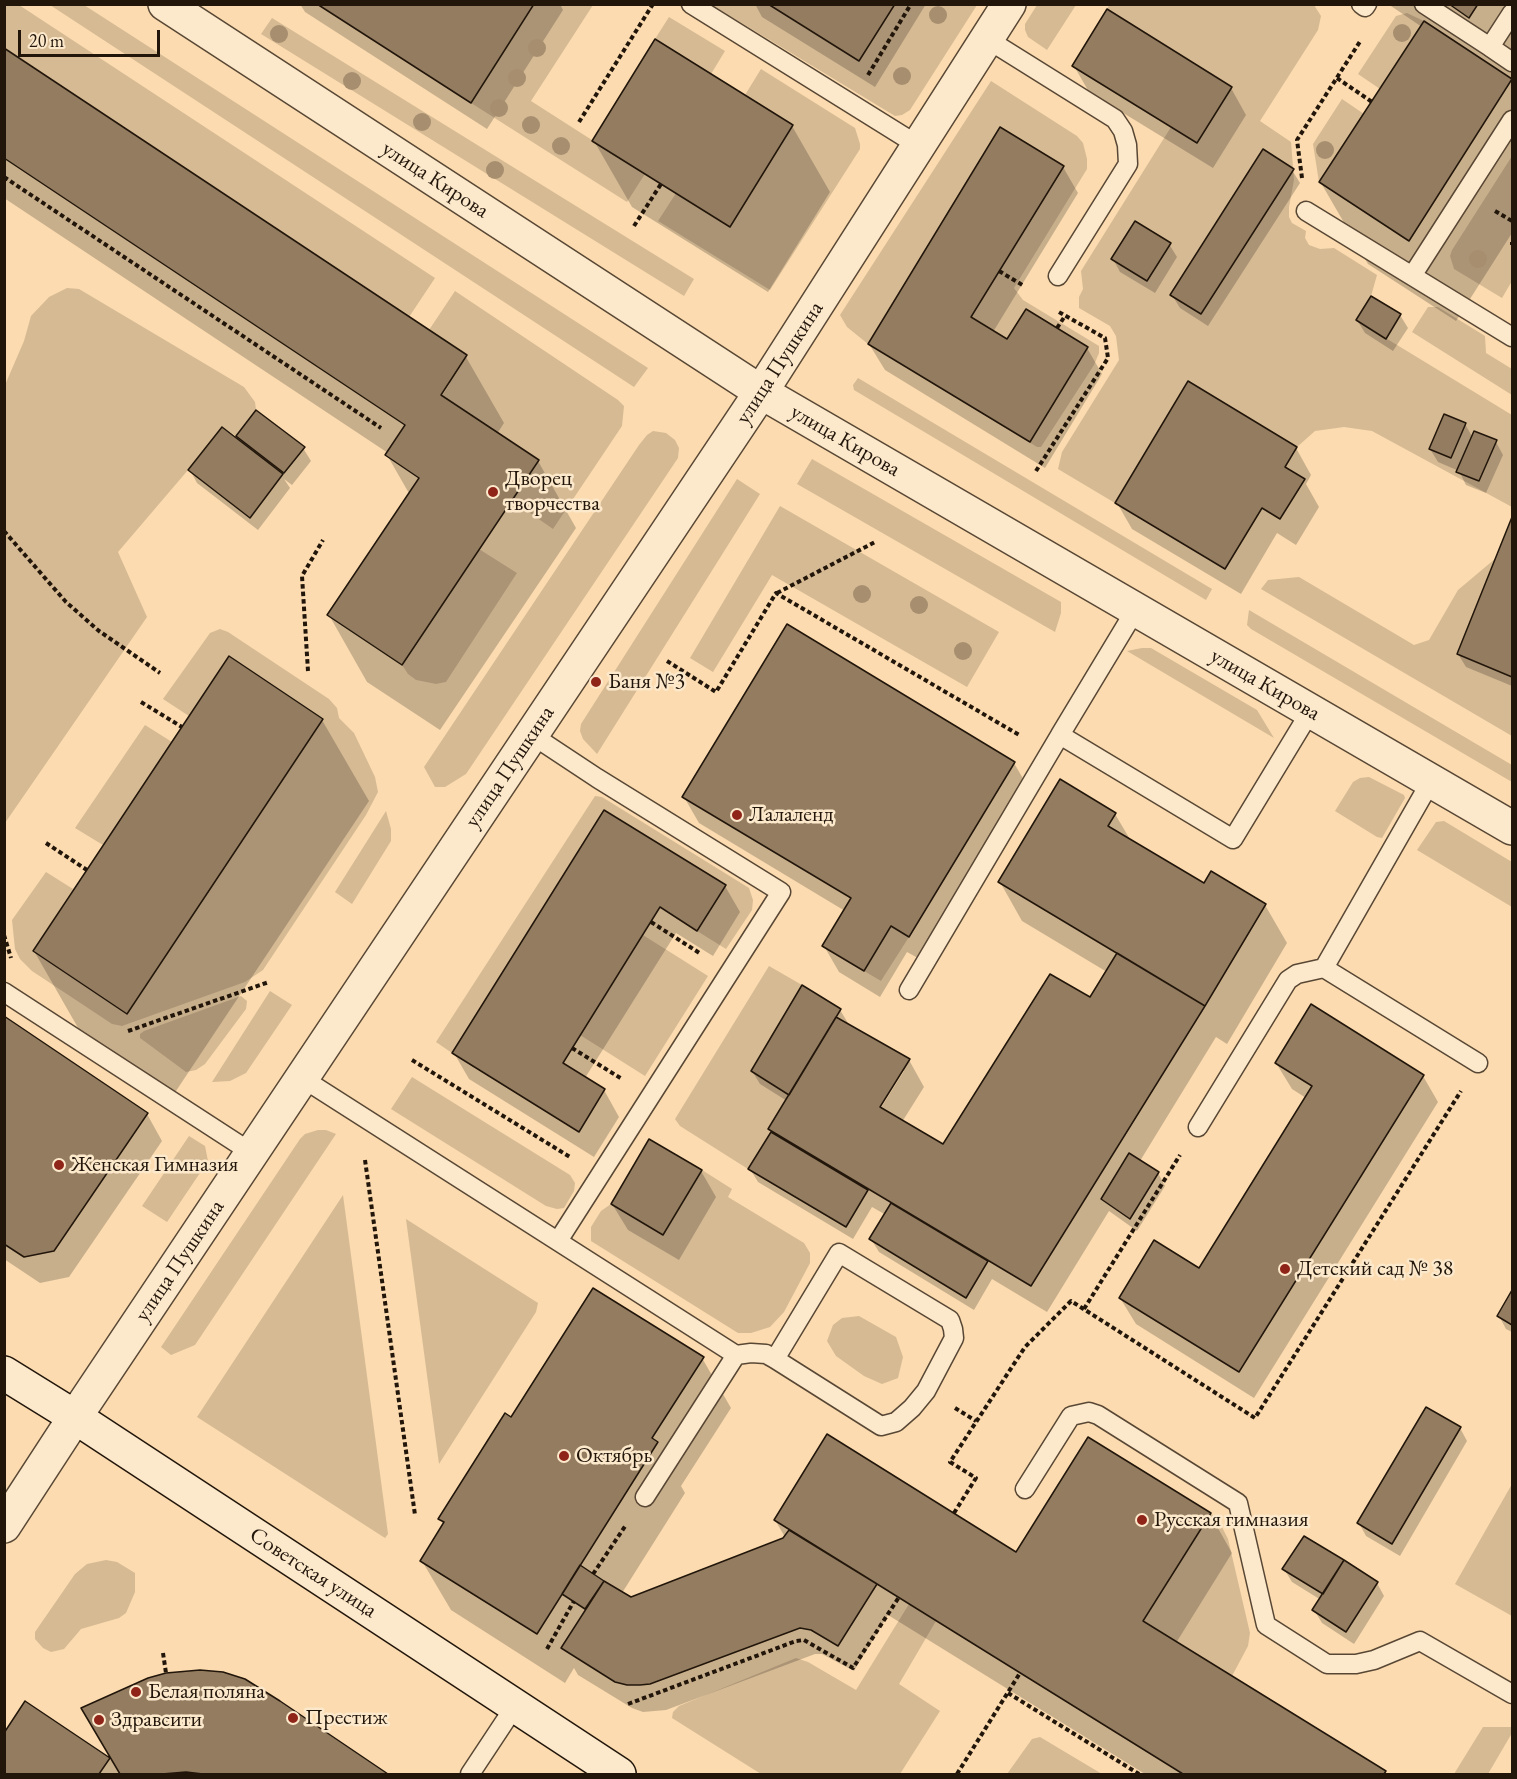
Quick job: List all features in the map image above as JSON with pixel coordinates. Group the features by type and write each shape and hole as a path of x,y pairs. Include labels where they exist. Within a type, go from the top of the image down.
{"street":[{"name":"улица Кирова","path":"165,4 761,393 1512,828"},
{"name":"улица Пушкина","path":"4,1526 761,393 1009,4"},
{"name":"Советская улица","path":"4,1373 75,1417 620,1774"}],"lane":[{"path":"692,4 919,146"},
{"path":"1361,4 1365,7 1367,4"},
{"path":"1424,4 1512,62"},
{"path":"1490,47 1512,13"},
{"path":"987,39 1115,119 1128,145 1128,164 1058,276"},
{"path":"1412,276 1512,120"},
{"path":"1306,212 1512,337"},
{"path":"909,990 1136,609"},
{"path":"1060,735 1233,838 1310,712"},
{"path":"532,735 781,892 558,1240"},
{"path":"1324,968 1431,781"},
{"path":"1198,1126 1288,980 1297,974 1324,968 1478,1063"},
{"path":"4,992 252,1153"},
{"path":"302,1078 736,1355 766,1354 880,1426 896,1422 926,1391 954,1338 953,1329 950,1320 839,1253 775,1359"},
{"path":"645,1497 736,1355"},
{"path":"1025,1489 1071,1416 1089,1412 1098,1415 1239,1503 1266,1625 1327,1664 1356,1664 1374,1660 1420,1641 1512,1694"},
{"path":"470,1774 515,1706"}],"path":[{"path":"579,122 652,4"},
{"path":"851,104 911,4"},
{"path":"1306,212 1297,140 1366,32"},
{"path":"1337,78 1372,102"},
{"path":"4,177 381,428"},
{"path":"634,226 661,184"},
{"path":"1036,471 1108,358 1105,338 1045,304 1044,299 1058,276"},
{"path":"1057,328 1065,316"},
{"path":"4,531 66,602 99,630 160,673"},
{"path":"308,671 302,576 323,540"},
{"path":"667,661 716,692 776,593 875,542"},
{"path":"776,593 1050,753"},
{"path":"141,702 182,727"},
{"path":"46,843 87,870"},
{"path":"651,922 730,972"},
{"path":"127,1031 269,982"},
{"path":"572,1048 650,1097"},
{"path":"412,1060 600,1176"},
{"path":"954,1513 976,1478 950,1462 1025,1347 1071,1300 1256,1418 1478,1063"},
{"path":"1084,1309 1198,1126"},
{"path":"365,1155 415,1515"},
{"path":"593,1574 645,1497"},
{"path":"628,1704 796,1641 804,1640 853,1668 898,1598"},
{"path":"547,1650 574,1601"},
{"path":"163,1653 166,1673"},
{"path":"957,1774 1020,1673"},
{"path":"1008,1692 1139,1774"}],"shaded area":[{"path":"1110,4 1314,5 1321,16 1318,30 1260,121 1291,142 1294,180 1289,217 1292,223 1306,231 1305,238 1309,245 1320,249 1334,248 1377,275 1371,296 1356,320 1512,415 1512,507 1372,431 1344,427 1315,431 1297,447 1188,381 1115,503 1058,469 1062,452 1119,360 1116,336 1110,326 1079,308 1079,297 1083,289 1081,271 1171,127 1197,143 1232,87 1107,9","holes":["1242,250 1201,314 1171,295"]},
{"path":"4,5 19,5 435,278 409,317 5,48"},
{"path":"50,5 84,5 648,368 634,387"},
{"path":"534,5 593,5 531,101 645,174 627,202 471,103"},
{"path":"712,5 977,5 910,110 895,116"},
{"path":"1037,5 1076,5 1047,50 1028,37 1025,30 1025,24"},
{"path":"1407,13 1424,21 1380,89 1358,74 1396,16"},
{"path":"669,17 725,51 711,74 655,39"},
{"path":"272,18 694,279 684,296 261,34"},
{"path":"761,69 855,128 860,144 860,149 770,290 658,221 676,193 793,125 745,95"},
{"path":"991,81 1077,136 1083,143 1087,159 1087,169 1014,288 1023,300 1099,346 1094,365 1041,447 1037,447 868,344 847,327 840,315"},
{"path":"1342,99 1364,114 1319,182 1313,144"},
{"path":"1512,156 1512,281 1502,298 1454,269 1450,256"},
{"path":"67,288 79,289 244,387 255,402 256,410 236,436 222,427 118,552 147,617 5,823 5,385 24,341 31,316 49,297"},
{"path":"455,291 624,406 622,426 553,529 511,500 441,395 429,330"},
{"path":"1428,307 1438,307 1485,336 1486,353 1512,369 1512,395 1412,332"},
{"path":"858,378 1212,589 1206,600 854,390 853,385"},
{"path":"653,431 666,433 675,440 679,448 678,458 466,774 445,787 435,787 424,767 639,445"},
{"path":"812,459 1061,602 1061,613 1055,632 797,484"},
{"path":"737,479 760,494 597,754 583,739 580,731 581,724"},
{"path":"780,506 999,632 967,687 772,575 713,672 690,658"},
{"path":"479,549 517,573 446,682 436,684 416,680 402,665"},
{"path":"1496,558 1457,654 1512,677 1512,736 1261,589 1268,580 1299,577 1414,645 1429,640 1458,590"},
{"path":"1249,610 1512,765 1512,782 1251,629 1247,625"},
{"path":"220,629 329,699 337,708 339,718 354,733 375,777 378,792 366,815 263,970 245,982 122,1026 112,1024 32,971 20,959 15,949 12,920 46,872 73,889 33,951 127,1013 323,719 230,656 189,716 163,699 210,633"},
{"path":"1151,648 1257,710 1274,738 1127,651"},
{"path":"145,725 172,742 103,845 75,828"},
{"path":"1369,777 1404,795 1405,798 1382,838 1335,811 1353,782"},
{"path":"595,796 602,797 749,888 753,900 752,910 726,949 697,931 726,885 604,810 452,1053 436,1042"},
{"path":"386,811 391,829 391,841 352,904 335,892"},
{"path":"1444,821 1512,862 1512,907 1417,850 1436,822"},
{"path":"891,926 909,937 881,981 864,971"},
{"path":"643,935 708,976 645,1076 580,1035"},
{"path":"769,966 802,985 751,1070 789,1095 768,1129 771,1132 748,1169 680,1126 675,1119"},
{"path":"270,991 292,1005 246,1073 230,1081 212,1082"},
{"path":"241,996 247,1001 246,1009 205,1064 196,1070 186,1072 140,1038 140,1034 144,1031"},
{"path":"412,1077 570,1175 575,1183 574,1191 564,1208 546,1206 391,1109"},
{"path":"318,1130 336,1134 195,1345 171,1355 161,1347 300,1139 305,1134"},
{"path":"189,1136 205,1146 208,1161 167,1222 142,1206"},
{"path":"702,1170 732,1189 728,1197 804,1243 810,1253 810,1263 784,1312 770,1327 751,1333 738,1333 591,1241 591,1227 601,1211 611,1204 663,1235"},
{"path":"343,1195 388,1534 385,1538 197,1417"},
{"path":"406,1219 538,1303 536,1312 439,1464"},
{"path":"859,1316 896,1337 903,1357 898,1378 882,1384 864,1376 836,1356 827,1341 833,1325 842,1318"},
{"path":"1512,1484 1512,1616 1455,1584"},
{"path":"1211,1513 1221,1525 1228,1539 1250,1633 1248,1646 1232,1676 1143,1621"},
{"path":"106,1560 117,1562 135,1573 135,1592 126,1613 119,1618 81,1629 64,1649 51,1652 43,1648 35,1639 35,1632 75,1574 87,1564"},
{"path":"909,1604 936,1621 899,1684 940,1711 900,1774 761,1774 672,1718 673,1712 679,1706 796,1658 808,1662 856,1690"},
{"path":"1483,1727 1512,1727 1512,1733 1488,1774 1454,1774"},
{"path":"1040,1737 1102,1774 1007,1774 1032,1739"}],"building":[{"path":"317,4 534,4 471,103"},
{"path":"768,4 895,4 859,61"},
{"path":"1449,4 1478,4 1469,18"},
{"path":"1107,9 1232,87 1197,143 1072,66"},
{"path":"1424,21 1512,79 1409,241 1319,182"},
{"path":"655,39 793,125 730,227 592,141"},
{"path":"4,48 467,355 441,395 539,460 402,665 327,615 419,478 385,455 405,425 4,158"},
{"path":"1000,127 1064,166 971,317 1007,339 1026,309 1088,347 1030,442 868,344"},
{"path":"1263,149 1294,169 1201,314 1170,295"},
{"path":"1135,221 1171,243 1147,281 1111,259"},
{"path":"1371,296 1401,314 1386,339 1356,320"},
{"path":"1188,381 1297,447 1285,467 1305,479 1280,519 1262,508 1225,569 1115,503"},
{"path":"256,410 305,447 284,473 236,436"},
{"path":"1444,414 1466,423 1451,458 1429,449"},
{"path":"222,427 283,474 250,518 188,470"},
{"path":"1474,431 1497,440 1479,481 1456,472"},
{"path":"1512,517 1512,677 1457,654"},
{"path":"787,624 1015,762 909,937 891,926 864,971 822,946 851,898 682,797"},
{"path":"229,656 323,719 127,1014 33,951"},
{"path":"1060,779 1116,813 1108,826 1204,883 1211,871 1266,904 1205,1006 998,882"},
{"path":"604,810 726,885 697,931 660,907 563,1063 605,1089 579,1132 452,1053"},
{"path":"1117,953 1205,1006 1031,1286 768,1129 836,1017 910,1059 880,1107 943,1144 1050,974 1090,997"},
{"path":"802,985 841,1009 789,1095 751,1071"},
{"path":"1311,1004 1424,1075 1239,1372 1119,1298 1154,1240 1199,1268 1312,1086 1275,1063"},
{"name":"Женская Гимназия","path":"4,1016 148,1113 54,1251 24,1257 4,1244"},
{"path":"771,1132 868,1190 846,1227 748,1169"},
{"path":"649,1139 702,1170 663,1235 611,1204"},
{"path":"1129,1153 1159,1172 1130,1219 1101,1199"},
{"path":"891,1203 988,1261 966,1298 869,1239"},
{"name":"Октябрь","path":"593,1288 704,1357 652,1438 658,1442 537,1634 420,1561 444,1522 438,1519 505,1413 511,1417"},
{"path":"1512,1290 1512,1325 1497,1316"},
{"path":"1426,1407 1461,1427 1392,1544 1357,1523"},
{"path":"827,1434 1016,1552 1088,1437 1211,1513 1143,1621 1386,1771 1384,1774 1183,1774 774,1520"},
{"path":"789,1530 877,1584 838,1646 811,1630 800,1628 650,1684 640,1685 615,1682 561,1648 604,1581 631,1597 783,1538"},
{"path":"1304,1536 1344,1560 1323,1594 1282,1569"},
{"path":"1344,1560 1378,1582 1346,1632 1312,1610"},
{"path":"580,1565 604,1581 585,1609 562,1594"},
{"path":"200,1670 223,1672 245,1679 388,1774 203,1774 186,1772 120,1774 81,1708 148,1678 166,1673"},
{"path":"25,1701 110,1758 99,1774 4,1774 4,1733"}],"place":[{"name":"Дворец творчества","path":"493,492"},
{"name":"Баня №3","path":"596,682"},
{"name":"Лалаленд","path":"737,815"},
{"name":"Женская Гимназия","path":"59,1165"},
{"name":"Детский сад № 38","path":"1285,1269"},
{"name":"Октябрь","path":"564,1456"},
{"name":"Русская гимназия","path":"1142,1520"},
{"name":"Белая поляна","path":"136,1692"},
{"name":"Престиж","path":"293,1718"},
{"name":"Здравсити","path":"99,1720"}]}
